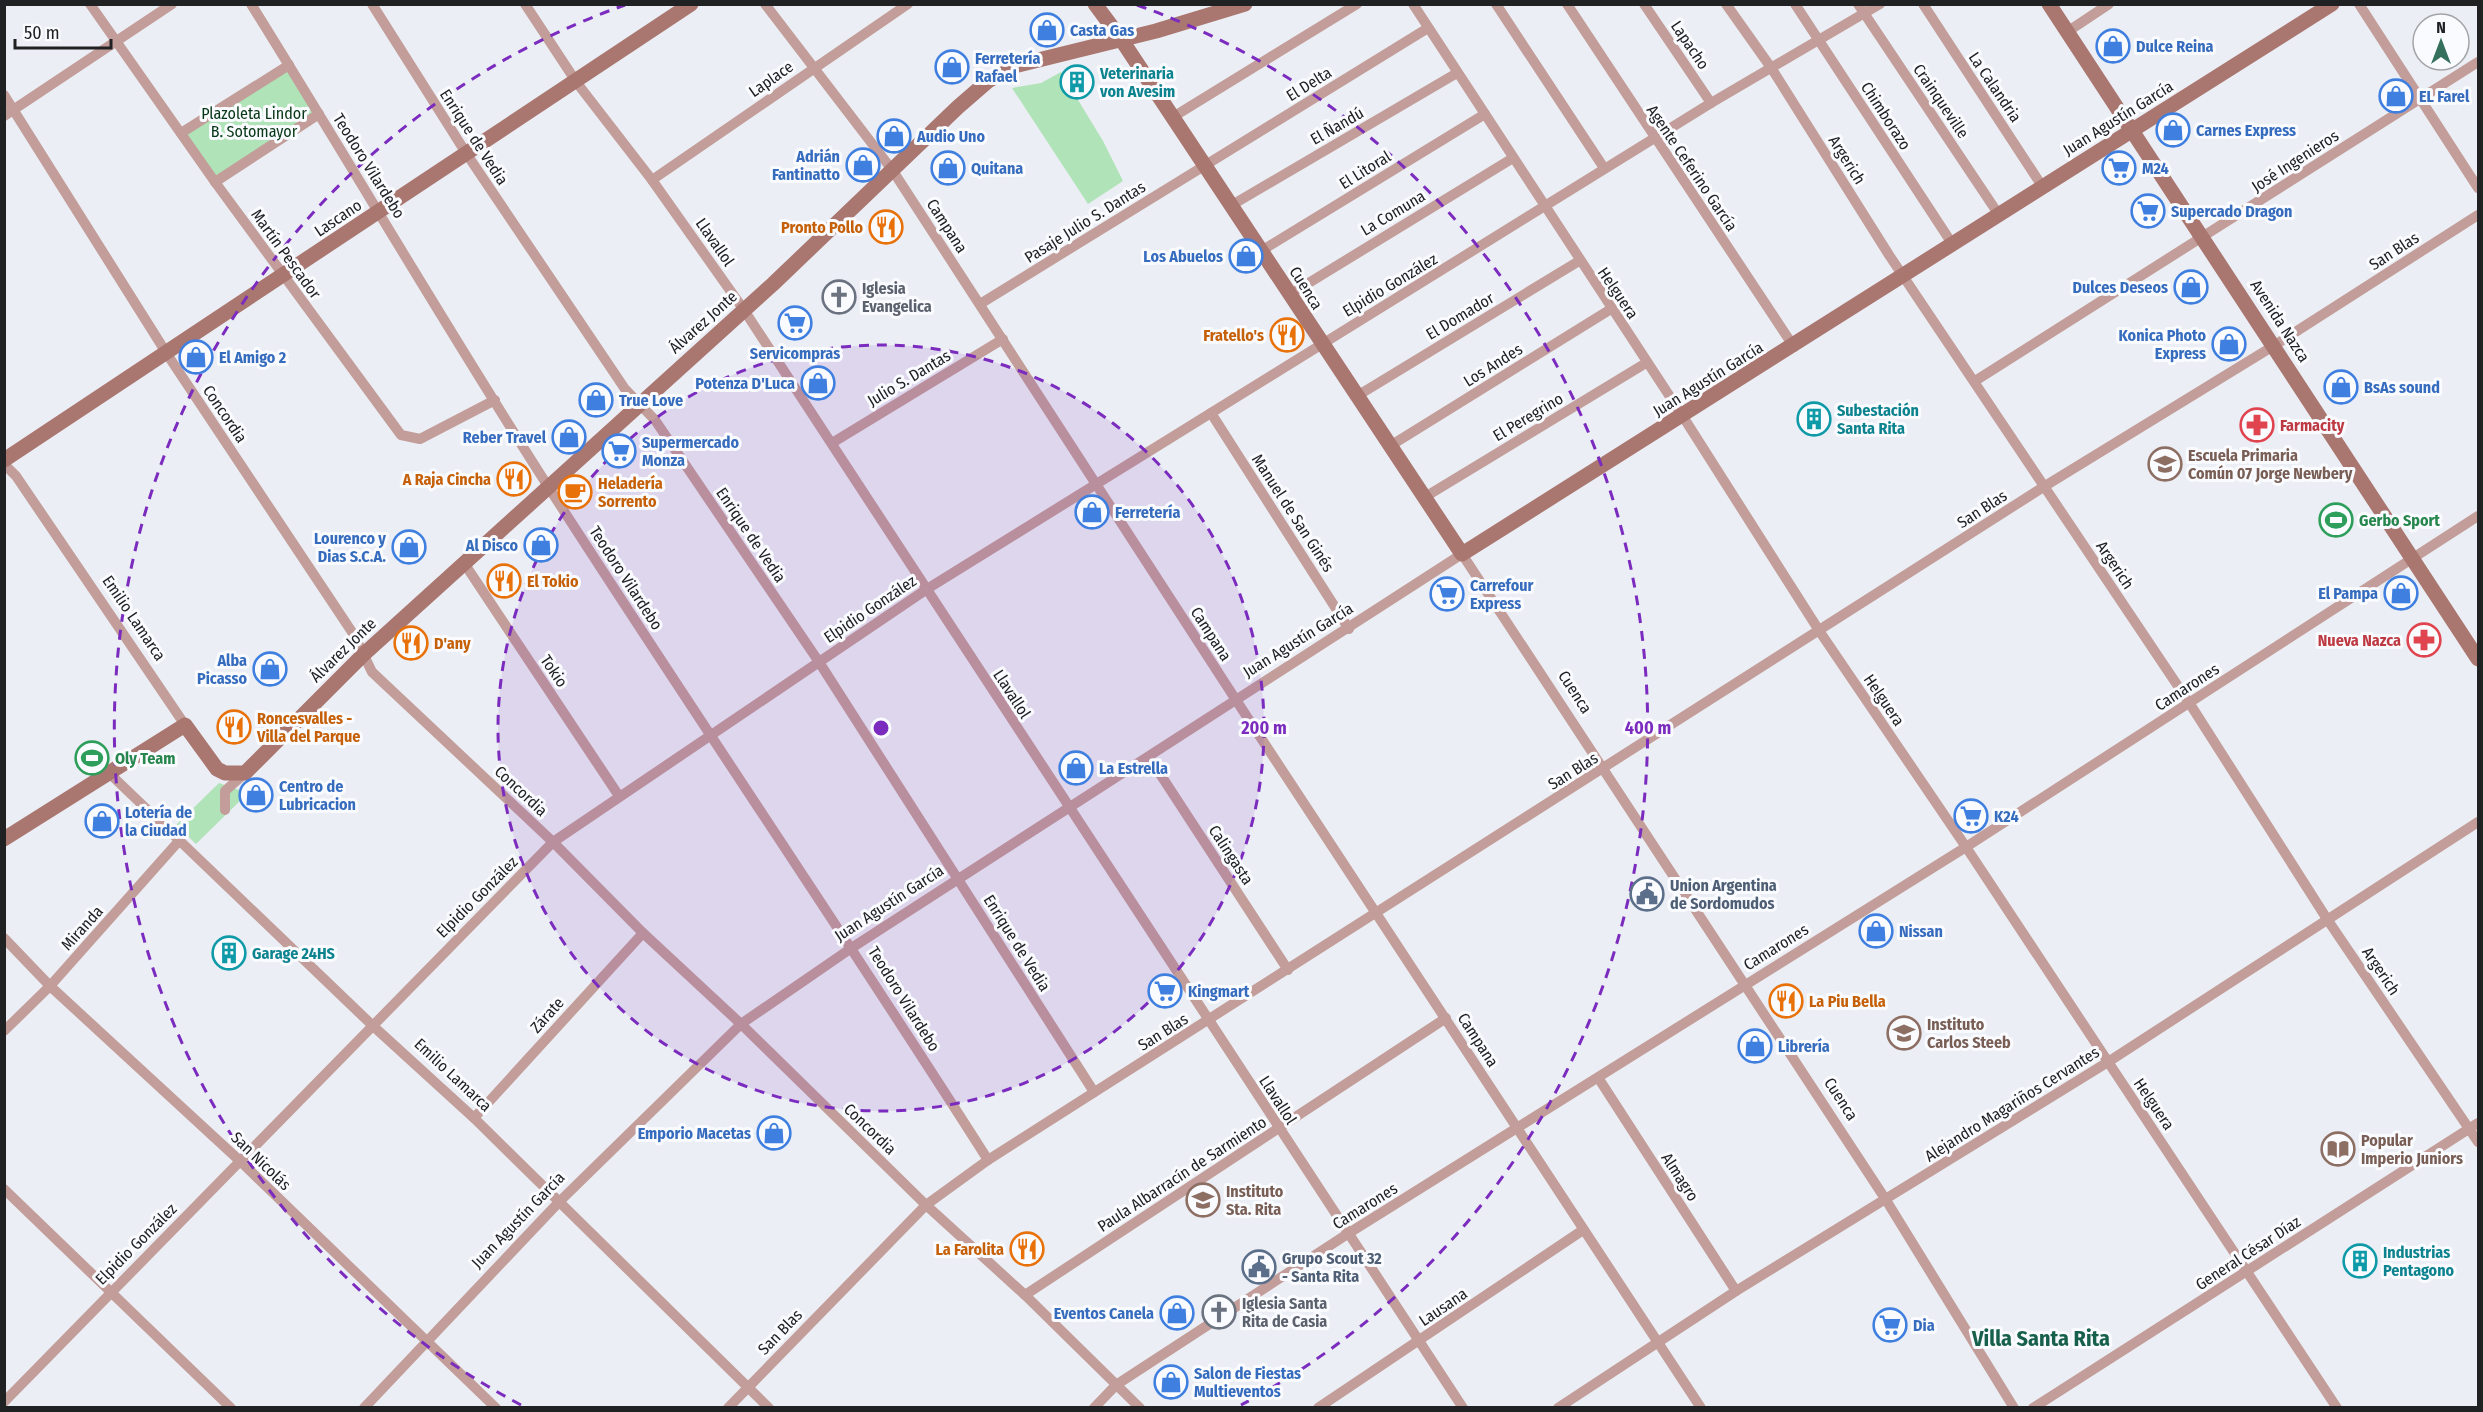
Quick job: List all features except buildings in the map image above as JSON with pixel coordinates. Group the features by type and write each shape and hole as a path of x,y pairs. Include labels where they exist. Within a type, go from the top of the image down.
{"street":[{"name":"Martín Pescador","path":"90,4 215,182 401,435 420,439 495,400"},
{"path":"9,113 172,4"},
{"name":"Teodoro Vilardebo","path":"251,4 548,487 710,735 853,947 988,1160"},
{"name":"Enrique de Vedia","path":"372,4 466,153 625,389 655,420 819,663 959,878 1094,1092"},
{"name":"Llavallol","path":"525,4 577,83 652,180 744,310 1462,1407"},
{"name":"Lascano","path":"4,462 466,153 577,83 691,4"},
{"name":"Campana","path":"765,4 893,171 1236,700 1701,1407"},
{"name":"Laplace","path":"652,180 908,4"},
{"name":"Cuenca","path":"1095,4 1232,205 1321,345 1425,497 1604,769 1886,1200 2014,1407"},
{"name":"Álvarez Jonte","path":"244,773 364,654 744,310 958,107 1001,73 1030,61 1156,31 1245,4"},
{"path":"1173,117 1357,4"},
{"name":"Helguera","path":"1413,4 1579,261 1682,415 1820,632 1966,847 2337,1407"},
{"path":"1496,4 1604,168"},
{"name":"Agente Ceferino García","path":"1567,4 1654,139 1794,347"},
{"name":"Lapacho","path":"1644,4 1711,103"},
{"name":"Argerich","path":"1726,4 1772,69 1903,275 2190,704 2327,919 2474,1126 2478,1142"},
{"name":"Chimborazo","path":"1795,4 1953,245"},
{"name":"Crainqueville","path":"1858,4 1999,215"},
{"name":"Elpidio González","path":"4,1401 553,842 927,589 1545,208 1604,168 1880,4"},
{"name":"La Calandria","path":"1923,4 2042,186"},
{"name":"Avenida Nazca","path":"2049,4 2275,345 2478,659"},
{"path":"2067,32 2109,4"},
{"name":"Juan Agustín García","path":"364,1407 559,1202 741,1024 853,947 1350,629 1462,554 1794,347 2042,186 2133,131 2331,4"},
{"path":"2359,4 2478,188"},
{"name":"El Delta","path":"1205,165 1428,28"},
{"name":"José Ingenieros","path":"1975,381 2478,62"},
{"path":"181,133 289,65"},
{"name":"El Ñandú","path":"1232,205 1457,73"},
{"name":"Concordia","path":"4,95 9,113 364,654 372,672 553,842 643,933 1140,1407"},
{"path":"215,182 320,114"},
{"name":"El Litoral","path":"1261,251 1485,114"},
{"name":"La Comuna","path":"1289,295 1513,158"},
{"name":"Pasaje Julio S. Dantas","path":"980,304 1205,165"},
{"name":"San Blas","path":"728,1407 926,1205 988,1160 1820,632 2045,486 2275,345 2478,215"},
{"name":"El Domador","path":"1357,396 1579,261"},
{"name":"Los Andes","path":"1390,446 1611,309"},
{"name":"Julio S. Dantas","path":"832,443 1003,339"},
{"name":"El Peregrino","path":"1425,497 1646,363"},
{"name":"Manuel de San Ginés","path":"1211,413 1350,629"},
{"name":"Emilio Lamarca","path":"4,462 16,476 217,769 225,773 244,773"},
{"name":"Camarones","path":"1094,1407 1116,1385 1350,1233 1966,847 2478,516"},
{"name":"Tokio","path":"464,563 619,796"},
{"path":"4,839 185,725"},
{"name":"Calingasta","path":"1149,757 1288,970"},
{"name":"Emilio Lamarca","path":"109,773 178,842 474,1118 770,1407"},
{"path":"225,810 225,790 244,773"},
{"name":"Alejandro Magariños Cervantes","path":"1558,1407 1659,1344 1736,1291 2108,1062 2478,822"},
{"name":"Miranda","path":"4,1031 50,986 178,842"},
{"name":"Zárate","path":"474,1118 643,933"},
{"name":"San Nicolás","path":"4,938 50,986 240,1161 496,1407"},
{"name":"Paula Albarracín de Sarmiento","path":"1025,1295 1446,1018"},
{"name":"Almagro","path":"1599,1079 1736,1291"},
{"name":"General César Díaz","path":"2033,1407 2474,1126"},
{"path":"4,1189 231,1407"},
{"name":"Lausana","path":"1318,1407 1583,1230"}],"green space":[{"name":"Plazoleta Lindor B. Sotomayor","path":"289,65 319,114 215,182 181,133"},
{"path":"1061,72 1103,141 1123,181 1088,204 1012,88 1041,83"},
{"path":"219,783 248,793 196,844 176,825"}],"place":[{"name":"Casta Gas","path":"1047,30"},
{"name":"Dulce Reina","path":"2113,46"},
{"name":"Ferretería Rafael","path":"952,67"},
{"name":"Veterinaria von Avesim","path":"1077,82"},
{"name":"EL Farel","path":"2396,96"},
{"name":"Carnes Express","path":"2173,130"},
{"name":"Audio Uno","path":"894,136"},
{"name":"Adrián Fantinatto","path":"863,165"},
{"name":"Quitana","path":"948,168"},
{"name":"M24","path":"2119,168"},
{"name":"Supercado Dragon","path":"2148,211"},
{"name":"Pronto Pollo","path":"886,227"},
{"name":"Los Abuelos","path":"1246,256"},
{"name":"Dulces Deseos","path":"2191,287"},
{"name":"Iglesia Evangelica","path":"839,297"},
{"name":"Servicompras","path":"795,323"},
{"name":"Fratello's","path":"1287,335"},
{"name":"Konica Photo Express","path":"2229,344"},
{"name":"El Amigo 2","path":"196,357"},
{"name":"Potenza D'Luca","path":"818,383"},
{"name":"BsAs sound","path":"2341,387"},
{"name":"True Love","path":"596,400"},
{"name":"Subestación Santa Rita","path":"1814,419"},
{"name":"Farmacity","path":"2257,425"},
{"name":"Reber Travel","path":"569,437"},
{"name":"Supermercado Monza","path":"619,451"},
{"name":"Escuela Primaria Común 07 Jorge Newbery","path":"2165,464"},
{"name":"A Raja Cincha","path":"514,479"},
{"name":"Heladería Sorrento","path":"575,492"},
{"name":"Ferretería","path":"1092,512"},
{"name":"Gerbo Sport","path":"2336,520"},
{"name":"Al Disco","path":"541,545"},
{"name":"Lourenco y Dias S.C.A.","path":"409,547"},
{"name":"El Tokio","path":"504,581"},
{"name":"El Pampa","path":"2401,593"},
{"name":"Carrefour Express","path":"1447,594"},
{"name":"Nueva Nazca","path":"2424,640"},
{"name":"D'any","path":"411,643"},
{"name":"Alba Picasso","path":"270,669"},
{"name":"Roncesvalles - Villa del Parque","path":"234,727"},
{"name":"Oly Team","path":"92,758"},
{"name":"La Estrella","path":"1076,768"},
{"name":"Centro de Lubricacion","path":"256,795"},
{"name":"K24","path":"1971,816"},
{"name":"Lotería de la Ciudad","path":"102,821"},
{"name":"Union Argentina de Sordomudos","path":"1647,894"},
{"name":"Nissan","path":"1876,931"},
{"name":"Garage 24HS","path":"229,953"},
{"name":"Kingmart","path":"1165,991"},
{"name":"La Piu Bella","path":"1786,1001"},
{"name":"Instituto Carlos Steeb","path":"1904,1033"},
{"name":"Librería","path":"1755,1046"},
{"name":"Emporio Macetas","path":"774,1133"},
{"name":"Popular Imperio Juniors","path":"2338,1149"},
{"name":"Instituto Sta. Rita","path":"1203,1200"},
{"name":"La Farolita","path":"1027,1249"},
{"name":"Industrias Pentagono","path":"2360,1261"},
{"name":"Grupo Scout 32 - Santa Rita","path":"1259,1267"},
{"name":"Iglesia Santa Rita de Casia","path":"1219,1312"},
{"name":"Eventos Canela","path":"1177,1313"},
{"name":"Dia","path":"1890,1325"},
{"name":"Salon de Fiestas Multieventos","path":"1171,1382"}],"district":[{"name":"Villa Santa Rita","path":"2041,1338"}]}
